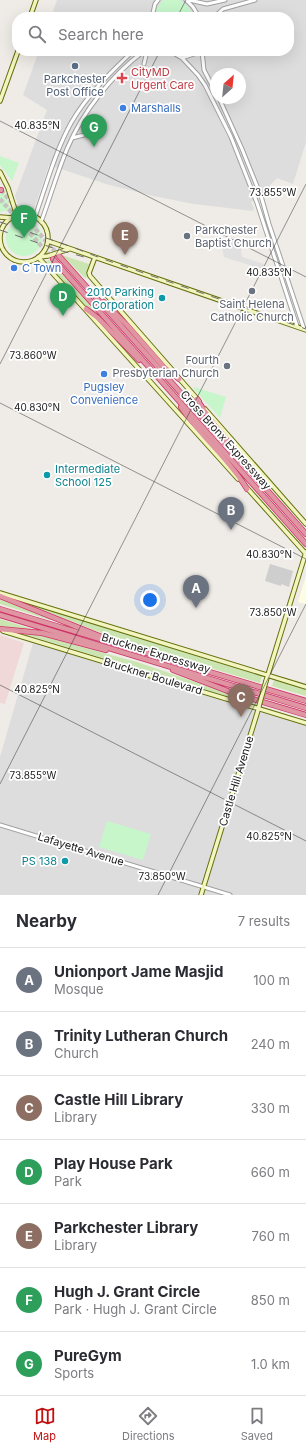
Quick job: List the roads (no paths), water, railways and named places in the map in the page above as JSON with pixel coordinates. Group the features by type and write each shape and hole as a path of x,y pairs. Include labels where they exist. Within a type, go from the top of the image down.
{"highway":[{"name":"Cross Bronx Expressway","path":"59,256 306,534"},
{"name":"Cross Bronx Expressway","path":"53,259 306,544"},
{"path":"73,272 127,325 163,366 179,379"},
{"path":"86,309 98,318 157,376"},
{"path":"172,393 189,418 235,471 247,489"},
{"path":"196,399 207,415 250,464 282,507"},
{"path":"0,594 92,632 117,644"},
{"name":"Bruckner Expressway","path":"0,609 306,701"},
{"name":"Bruckner Expressway","path":"0,615 306,708"},
{"path":"0,630 42,633 119,652"},
{"path":"151,661 223,689 306,716"}],"main road":[{"path":"32,12 36,0"},
{"path":"0,101 16,56"},
{"path":"0,172 11,197 17,216"},
{"path":"39,257 45,249 48,241 46,230 41,222 35,217 26,214 12,218 4,225 0,234 2,248 12,258 24,262 70,249"},
{"path":"0,217 12,218"},
{"path":"48,241 305,329"},
{"path":"39,257 306,553"},
{"path":"95,257 90,276 306,524"},
{"name":"Castle Hill Avenue","path":"202,895 306,553"},
{"path":"0,594 306,687"},
{"name":"Bruckner Boulevard","path":"0,630 259,707 306,723"}],"street":[{"path":"154,0 155,4"},
{"path":"153,12 155,4 158,0"},
{"path":"186,0 193,6 196,12"},
{"path":"189,0 208,4 225,0"},
{"path":"220,12 223,9 255,0"},
{"path":"35,217 58,152 72,122 99,84 128,56"},
{"path":"41,222 67,149 89,108 103,91 138,56"},
{"path":"144,56 144,64"},
{"path":"179,56 198,75 205,85 224,124 251,188 297,326"},
{"path":"182,58 190,56"},
{"path":"203,56 204,70 210,82"},
{"path":"222,104 261,196 268,224 305,329"},
{"path":"224,124 230,122"},
{"path":"72,138 84,135"},
{"name":"Lafayette Avenue","path":"0,824 230,895"}],"tunnel":[{"path":"1,190 59,256"},
{"path":"0,199 52,258"}],"railway":[{"path":"0,222 306,329"},
{"path":"0,230 62,251 88,258"}],"place":[{"name":"Parkchester Post Office","path":"75,66"},
{"name":"CityMD Urgent Care","path":"122,78"},
{"name":"Marshalls","path":"123,108"},
{"name":"PureGym","path":"94,147"},
{"name":"Parkchester Baptist Church","path":"187,236"},
{"name":"Hugh J. Grant Circle","path":"24,238"},
{"name":"Parkchester Library","path":"125,255"},
{"name":"C Town","path":"14,268"},
{"name":"Saint Helena Catholic Church","path":"252,291"},
{"name":"2010 Parking Corporation","path":"162,298"},
{"name":"Play House Park","path":"63,316"},
{"name":"Fourth Presbyterian Church","path":"227,366"},
{"name":"Pugsley Convenience","path":"104,374"},
{"name":"Intermediate School 125","path":"47,475"},
{"name":"Trinity Lutheran Church","path":"231,530"},
{"name":"Unionport Jame Masjid","path":"196,608"},
{"name":"Castle Hill Library","path":"241,717"},
{"name":"PS 138","path":"65,861"}]}
